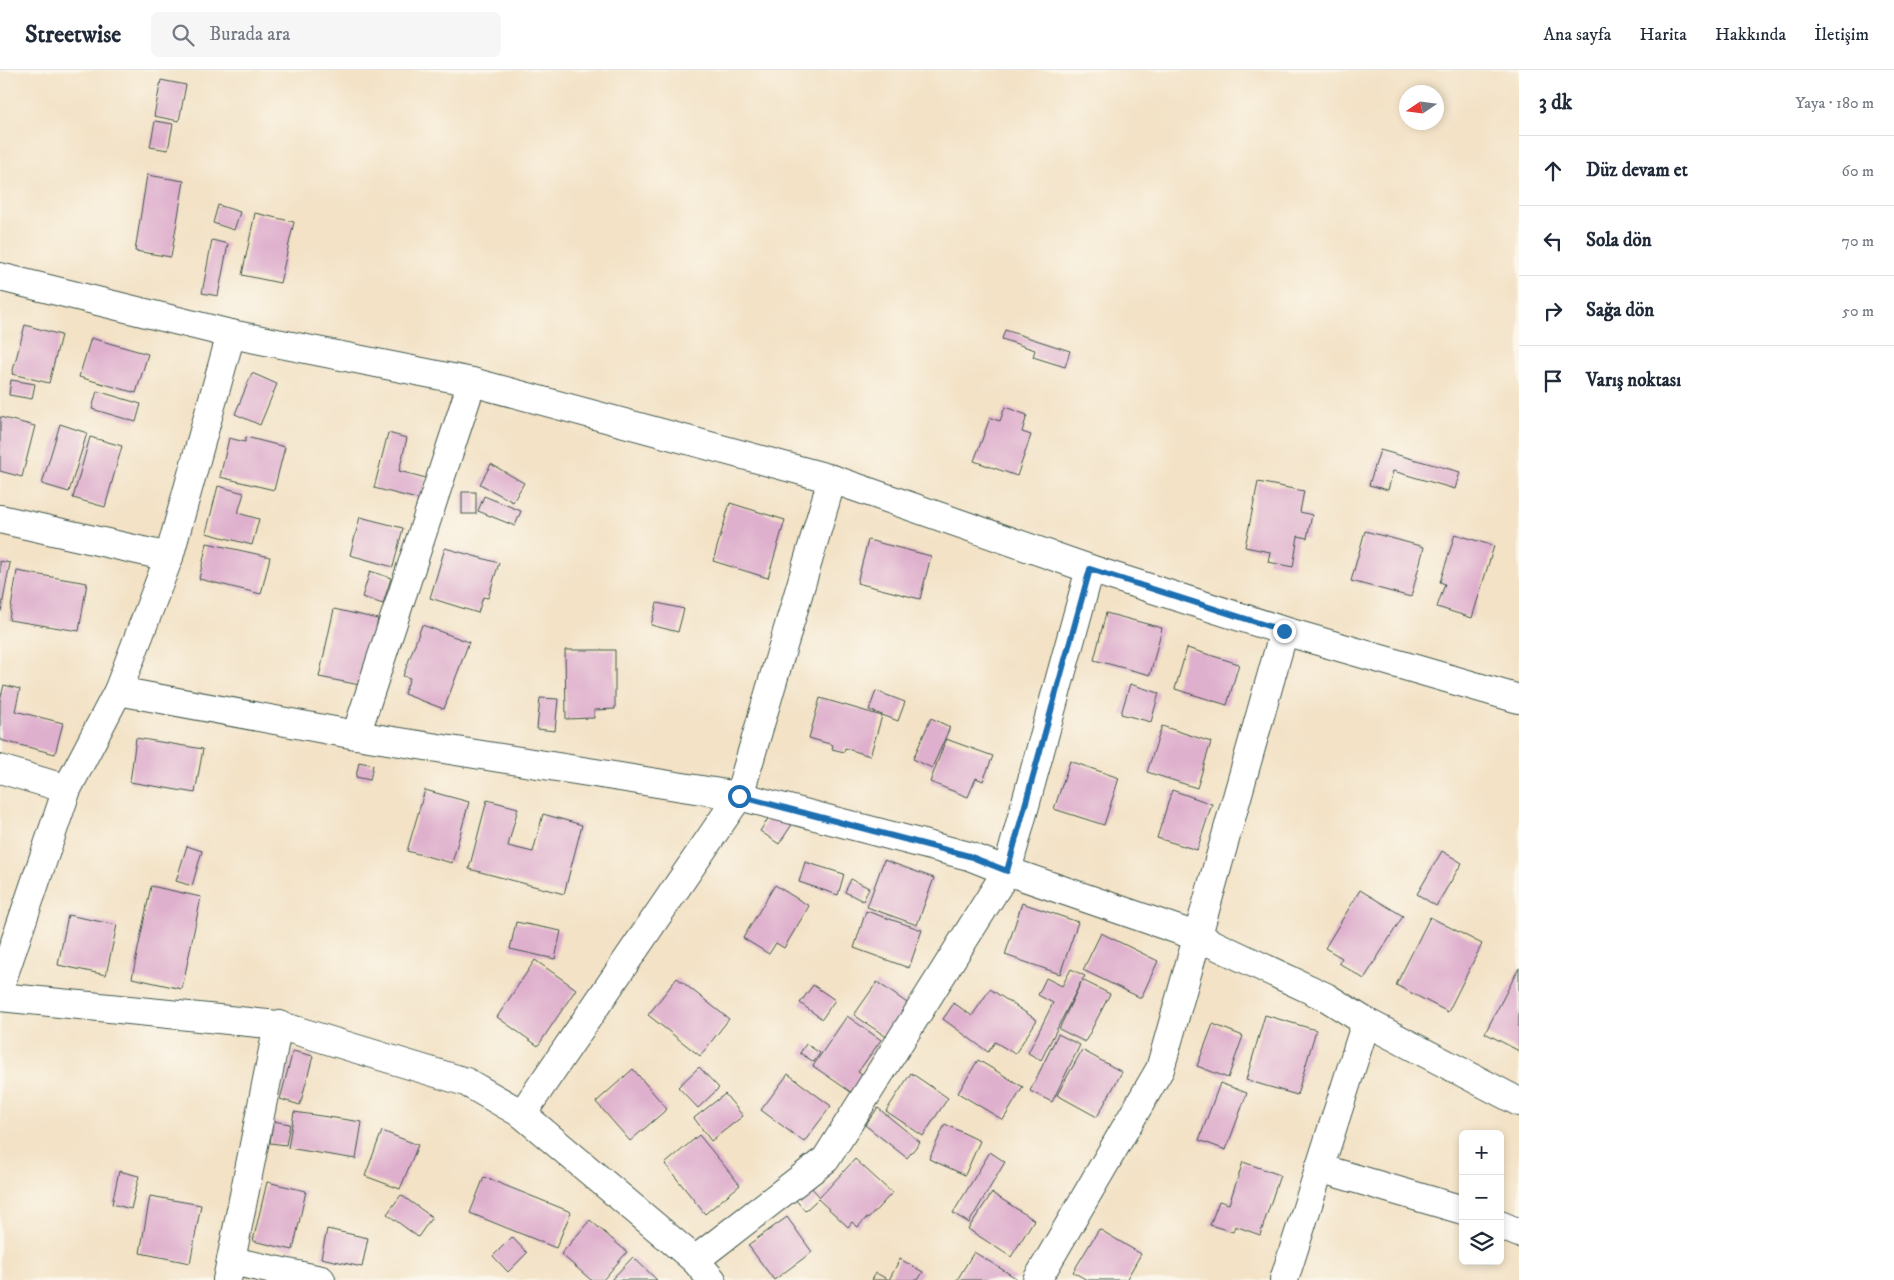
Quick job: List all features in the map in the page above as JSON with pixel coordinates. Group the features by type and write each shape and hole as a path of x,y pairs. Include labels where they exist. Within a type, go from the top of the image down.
{"street":[{"path":"0,277 231,334 472,382 832,479 1090,569 1284,631 1519,699"},
{"path":"0,986 67,789 118,691 169,558 231,334"},
{"path":"356,734 472,382"},
{"path":"522,1114 739,796 832,479"},
{"path":"0,519 169,558"},
{"path":"0,997 278,1025 466,1082 522,1114 703,1270 826,1159 1007,871 1090,569"},
{"path":"1037,1280 1160,1069 1196,936 1284,631"},
{"path":"118,691 356,734 739,796 969,856 1007,871 1196,936 1326,997 1366,1022 1519,1102"},
{"path":"0,769 67,789"},
{"path":"1284,1280 1366,1022"},
{"path":"278,1025 229,1270 321,1280"},
{"path":"1319,1168 1459,1209"},
{"path":"1504,1227 1519,1233"}],"building":[{"path":"161,80 186,85 179,121 154,116"},
{"path":"155,121 173,124 168,150 150,147"},
{"path":"147,175 184,181 171,257 135,251"},
{"path":"218,205 240,212 234,230 213,223"},
{"path":"255,213 294,222 280,283 242,275"},
{"path":"212,240 228,244 218,296 202,293"},
{"path":"25,325 61,335 49,383 12,374"},
{"path":"1005,330 1070,351 1065,367 1033,357 1035,350 1002,339"},
{"path":"91,338 148,354 136,393 79,377"},
{"path":"252,373 277,384 260,425 235,414"},
{"path":"11,380 35,384 32,399 9,395"},
{"path":"97,391 141,404 136,422 92,409"},
{"path":"1005,407 1027,415 1022,432 1031,435 1017,476 974,461 990,418 1000,421"},
{"path":"0,417 35,426 22,477 0,471"},
{"path":"60,424 87,433 69,492 42,484"},
{"path":"388,433 407,438 399,471 426,478 421,500 374,488"},
{"path":"90,437 122,446 105,507 73,498"},
{"path":"246,437 285,447 274,490 220,477 229,438 245,442"},
{"path":"1380,450 1460,472 1455,489 1393,471 1388,490 1369,485"},
{"path":"491,464 524,483 513,502 480,484"},
{"path":"1258,482 1304,491 1300,512 1312,515 1307,538 1298,536 1293,567 1268,562 1270,552 1245,547"},
{"path":"218,486 244,493 238,513 259,519 252,545 206,533"},
{"path":"462,492 476,492 476,514 462,514"},
{"path":"484,496 521,511 515,526 478,511"},
{"path":"730,503 785,520 768,578 713,561"},
{"path":"360,517 403,528 393,567 350,555"},
{"path":"1365,531 1424,547 1411,597 1351,581"},
{"path":"1455,534 1494,546 1472,618 1437,607 1445,584 1440,582"},
{"path":"868,540 931,556 920,599 857,583"},
{"path":"207,543 270,557 261,594 199,579"},
{"path":"445,548 499,563 488,598 483,597 478,613 430,598"},
{"path":"0,561 10,563 1,611 0,611"},
{"path":"17,571 87,583 79,631 9,620"},
{"path":"370,571 391,578 383,604 362,597"},
{"path":"657,603 684,609 678,632 651,625"},
{"path":"334,609 378,619 365,686 319,677"},
{"path":"1106,613 1162,628 1150,675 1094,660"},
{"path":"422,625 469,642 444,709 404,694 410,678 403,676"},
{"path":"1187,648 1239,664 1227,705 1175,689"},
{"path":"565,650 615,650 615,709 594,710 594,718 566,719"},
{"path":"1130,684 1159,693 1151,722 1121,714"},
{"path":"4,685 20,689 15,711 63,723 55,754 0,740 0,700"},
{"path":"876,691 905,702 898,721 869,710"},
{"path":"540,698 558,699 555,731 537,729"},
{"path":"820,698 882,716 870,756 845,748 844,752 832,749 833,745 809,738"},
{"path":"931,718 950,727 932,768 913,759"},
{"path":"1162,726 1211,742 1197,788 1147,772"},
{"path":"136,738 203,749 195,793 130,782"},
{"path":"946,739 993,756 983,781 976,778 968,797 930,782"},
{"path":"1070,761 1119,778 1104,825 1054,809"},
{"path":"359,762 373,765 370,780 356,777"},
{"path":"425,790 469,802 452,863 407,851"},
{"path":"1172,790 1212,804 1197,850 1157,838"},
{"path":"487,800 518,808 508,846 533,852 543,814 582,825 564,894 469,869"},
{"path":"773,811 793,823 779,844 760,831"},
{"path":"187,846 202,851 192,886 176,881"},
{"path":"1442,851 1462,863 1436,906 1417,894"},
{"path":"884,860 934,878 917,925 867,907"},
{"path":"805,862 844,874 838,895 799,882"},
{"path":"851,879 869,888 863,901 845,892"},
{"path":"775,885 809,906 784,948 776,943 769,954 743,938"},
{"path":"151,886 201,897 182,989 132,978"},
{"path":"1360,890 1403,916 1364,979 1339,963 1342,958 1325,948"},
{"path":"1022,903 1078,922 1060,974 1005,955"},
{"path":"866,911 922,930 909,968 854,948"},
{"path":"68,915 117,925 106,975 58,965"},
{"path":"1430,917 1482,944 1448,1012 1396,985"},
{"path":"516,922 561,931 555,959 510,949"},
{"path":"1101,933 1158,961 1141,998 1083,970"},
{"path":"535,960 576,989 538,1046 497,1017"},
{"path":"1519,968 1519,1051 1485,1033"},
{"path":"1071,969 1085,976 1082,980 1110,994 1085,1042 1059,1029 1081,982 1041,1060 1028,1053 1053,1003 1038,995 1046,978 1062,986"},
{"path":"677,978 729,1019 700,1056 648,1015"},
{"path":"877,982 910,1005 888,1038 854,1015"},
{"path":"813,985 835,1000 822,1019 800,1003"},
{"path":"990,989 1037,1020 1015,1054 995,1042 988,1052 943,1019 954,1003 972,1016"},
{"path":"1265,1015 1316,1030 1297,1095 1246,1080"},
{"path":"847,1016 881,1040 858,1072 870,1080 858,1097 813,1066"},
{"path":"1213,1024 1243,1036 1228,1078 1197,1066"},
{"path":"1058,1034 1080,1045 1052,1102 1030,1091"},
{"path":"806,1044 820,1053 814,1062 800,1053"},
{"path":"1082,1050 1122,1072 1097,1117 1057,1095"},
{"path":"293,1051 313,1056 300,1105 280,1099"},
{"path":"978,1060 1023,1087 1003,1120 958,1093"},
{"path":"699,1067 719,1088 698,1108 678,1087"},
{"path":"633,1069 667,1109 630,1141 596,1102"},
{"path":"911,1073 948,1098 923,1136 886,1111"},
{"path":"788,1074 831,1106 804,1142 761,1110"},
{"path":"1220,1083 1247,1093 1226,1150 1199,1140"},
{"path":"725,1094 743,1116 711,1141 694,1118"},
{"path":"878,1108 920,1142 907,1158 865,1125"},
{"path":"294,1112 362,1122 356,1159 288,1148"},
{"path":"273,1121 290,1124 286,1145 270,1143"},
{"path":"945,1124 980,1141 965,1175 929,1159"},
{"path":"382,1131 418,1145 400,1189 365,1176"},
{"path":"699,1135 740,1185 705,1214 665,1164"},
{"path":"990,1152 1005,1162 969,1223 953,1213"},
{"path":"855,1159 892,1193 858,1227 852,1222 848,1227 818,1199 805,1211 794,1198 809,1185 820,1197"},
{"path":"1243,1162 1280,1175 1260,1235 1235,1226 1233,1232 1210,1225 1219,1201 1229,1204"},
{"path":"119,1171 139,1176 131,1209 112,1204"},
{"path":"484,1177 571,1212 556,1248 470,1213"},
{"path":"267,1182 306,1191 293,1250 253,1241"},
{"path":"992,1193 1034,1220 1011,1257 968,1229"},
{"path":"401,1195 432,1217 418,1237 387,1214"},
{"path":"150,1196 201,1205 190,1263 140,1253"},
{"path":"787,1217 812,1252 774,1280 748,1245"},
{"path":"590,1220 627,1252 603,1280 591,1280 561,1254"},
{"path":"327,1229 368,1238 362,1267 321,1258"},
{"path":"1099,1229 1141,1254 1126,1280 1087,1280 1073,1272"},
{"path":"512,1237 527,1253 508,1272 493,1256"},
{"path":"974,1252 1016,1278 1015,1280 957,1280"},
{"path":"633,1257 657,1280 611,1280"},
{"path":"900,1259 923,1272 918,1280 889,1280"},
{"path":"876,1273 889,1280 872,1280"}],"route":[{"path":"739,796 969,856 1007,871 1090,569 1284,631"}]}
